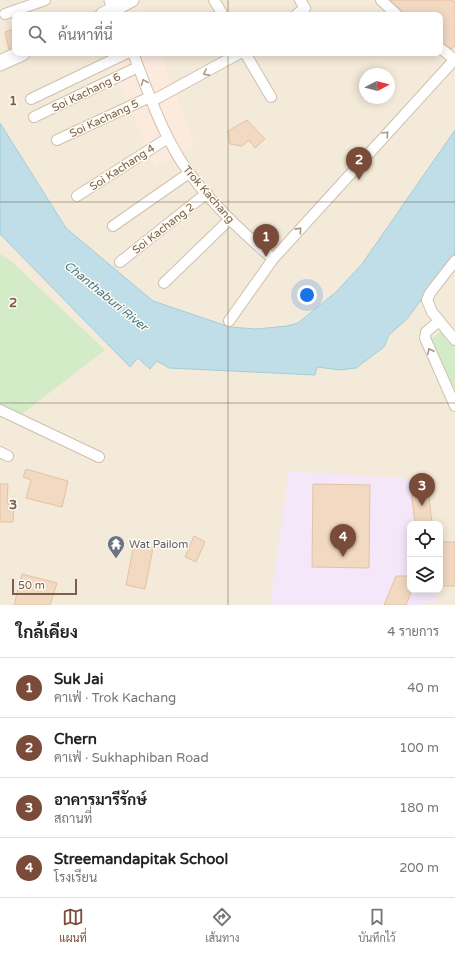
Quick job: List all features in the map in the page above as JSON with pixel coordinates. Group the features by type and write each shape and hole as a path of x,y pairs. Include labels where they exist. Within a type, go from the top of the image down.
{"main road":[{"path":"0,64 16,56"}],"street":[{"path":"5,14 45,0"},
{"path":"112,10 132,0"},
{"path":"214,0 221,12"},
{"path":"300,0 305,8 300,12"},
{"path":"381,0 394,12"},
{"path":"228,321 273,259 455,59 443,50"},
{"path":"31,99 121,56"},
{"name":"Trok Kachang","path":"133,56 168,138 189,173 230,219 273,259"},
{"name":"Soi Kachang 5","path":"57,140 151,99 234,56"},
{"path":"247,56 271,97"},
{"name":"Soi Kachang 6","path":"34,117 138,67"},
{"name":"Soi Kachang 4","path":"77,196 168,138"},
{"path":"113,226 189,173"},
{"name":"Soi Kachang 2","path":"120,262 207,194"},
{"path":"164,283 230,219"},
{"path":"455,261 428,296 429,308 455,340"},
{"path":"439,321 426,332 425,338 455,406"},
{"path":"0,410 99,457"}],"shaded area":[{"path":"0,0 455,0 455,605 0,605"},
{"path":"140,3 144,12 120,12"},
{"path":"107,56 161,56 195,145 155,168"},
{"path":"289,471 426,480 430,521 407,521 407,593 436,593 437,601 420,605 270,605"}],"green space":[{"path":"0,254 11,261 105,350 22,414 0,404"},
{"path":"443,330 455,344 455,400 429,341"}],"water":[{"name":"Chanthaburi River","path":"0,123 66,228 153,301 230,327 256,329 287,326 298,323 336,292 362,264 455,130 455,254 407,319 389,335 384,347 356,368 340,370 317,367 315,375 169,368 157,361 150,369 138,358 130,367 0,234"}],"building":[{"path":"390,0 452,0 455,2 455,45 452,49 443,44 443,12 404,12"},
{"path":"12,30 12,48 9,49 5,32"},
{"path":"247,120 265,139 255,148 249,140 242,146 230,144 228,131"},
{"path":"26,469 68,481 62,507 26,498 31,480 23,477"},
{"path":"0,484 8,484 7,504 14,504 13,522 0,522"},
{"path":"313,484 370,485 369,568 312,567"},
{"path":"428,486 432,521 415,521 411,489"},
{"path":"194,536 205,542 196,562 185,557"},
{"path":"443,542 455,542 455,586 443,586"},
{"path":"134,544 153,548 145,589 126,585"},
{"path":"22,574 57,583 50,605 14,605"},
{"path":"396,576 407,576 407,593 411,593 406,605 384,605"}],"place":[{"name":"Chern","path":"359,180"},
{"name":"Suk Jai","path":"266,257"},
{"name":"อาคารมารีรักษ์","path":"422,506"},
{"name":"Streemandapitak School","path":"343,557"},
{"name":"Wat Pailom","path":"116,559"}]}
